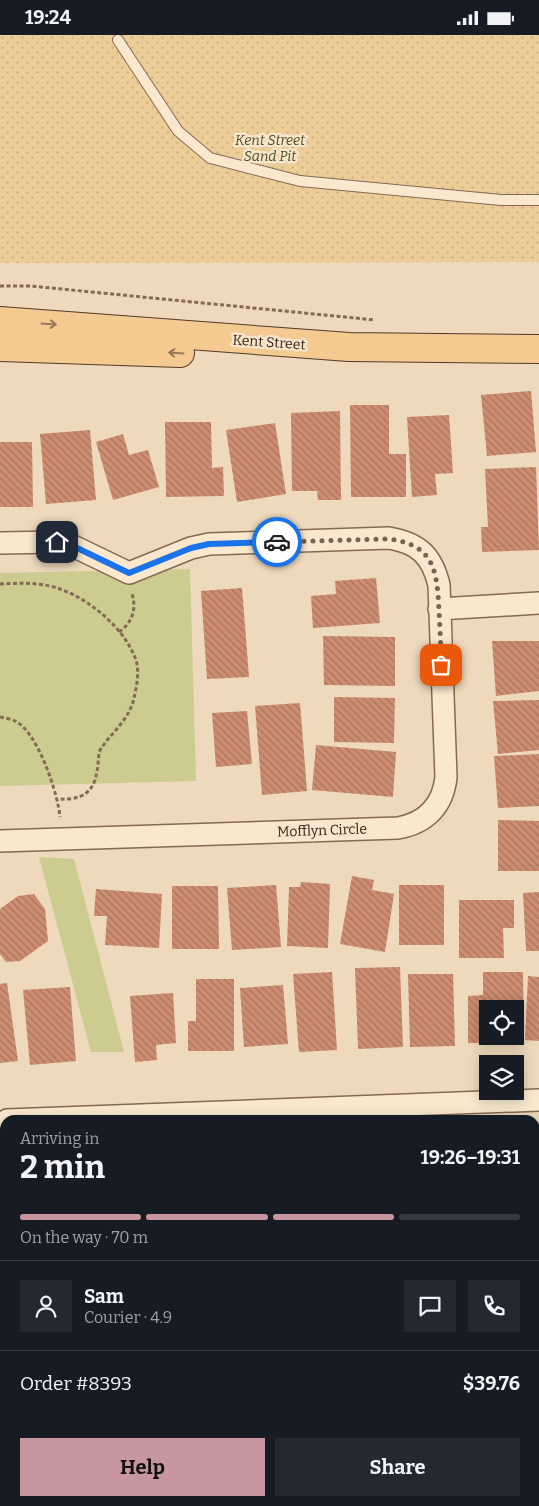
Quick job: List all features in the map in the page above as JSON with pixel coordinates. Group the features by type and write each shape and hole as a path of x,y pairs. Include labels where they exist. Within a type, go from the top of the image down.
{"main road":[{"name":"Kent Street","path":"0,321 349,347 539,349"},
{"name":"Kent Street","path":"0,347 145,351 321,362 539,365"}],"street":[{"name":"Mofflyn Circle","path":"0,841 398,828 411,826 424,820 441,799 446,777 439,585 435,571 420,549 405,541 389,539 209,544 191,548 129,573"},
{"path":"0,543 57,542 71,545 129,573"},
{"path":"439,609 539,603"},
{"path":"139,1115 539,1100"}],"lane":[{"path":"118,40 178,131 210,158 300,181 501,200 539,200"}],"path":[{"path":"0,285 128,295 381,320"},
{"path":"118,632 130,621 134,612 129,573"},
{"path":"0,584 21,583 60,589 100,613 118,632 137,661 136,689 132,704 120,729 99,752 99,769 92,786 82,796 70,800 58,799 36,745 17,721 0,717"}],"sand":[{"name":"Kent Street Sand Pit","path":"0,35 539,35 539,262 0,263"}],"green space":[{"path":"190,569 196,781 0,786 0,573"},
{"path":"39,857 74,859 124,1052 91,1052"}],"building":[{"path":"531,391 536,452 487,456 481,395"},
{"path":"350,405 389,405 389,454 406,454 406,497 351,497"},
{"path":"340,411 341,500 318,500 317,491 292,491 291,413"},
{"path":"449,415 453,473 435,474 437,495 412,497 407,417"},
{"path":"165,422 211,422 212,468 223,467 224,496 166,497"},
{"path":"275,423 286,494 237,502 226,430"},
{"path":"90,430 96,500 46,504 40,434"},
{"path":"123,434 129,455 148,450 159,487 113,500 96,442"},
{"path":"0,442 32,442 33,507 0,507"},
{"path":"536,467 539,550 482,552 481,527 488,527 485,469"},
{"path":"376,578 380,623 313,628 311,596 336,594 335,581"},
{"path":"242,588 249,677 207,679 201,591"},
{"path":"323,636 395,637 395,686 324,685"},
{"path":"492,641 539,641 539,691 496,696"},
{"path":"334,697 395,698 394,743 334,742"},
{"path":"539,700 539,750 498,754 493,701"},
{"path":"300,703 307,791 262,795 255,706"},
{"path":"247,711 252,764 216,767 212,713"},
{"path":"316,745 396,752 393,797 312,790"},
{"path":"539,754 539,806 498,808 494,756"},
{"path":"498,820 539,821 539,871 498,871"},
{"path":"352,876 374,880 372,890 394,894 385,952 340,944"},
{"path":"301,882 330,884 328,948 287,946 289,887 300,887"},
{"path":"276,885 281,947 232,950 227,888"},
{"path":"399,885 444,885 444,945 399,945"},
{"path":"172,886 218,886 219,949 172,949"},
{"path":"96,889 162,894 159,948 105,945 107,916 94,916"},
{"path":"539,892 539,951 526,951 523,893"},
{"path":"34,894 45,909 48,941 20,961 6,962 0,954 0,909 18,896"},
{"path":"459,900 514,900 514,928 503,928 504,958 459,958"},
{"path":"400,967 403,1047 358,1049 355,968"},
{"path":"332,972 337,1050 299,1052 293,974"},
{"path":"483,972 523,972 523,1000 479,1000 479,1043 468,1043 468,996 483,995"},
{"path":"408,974 453,974 455,1046 410,1047"},
{"path":"528,976 539,977 539,1041 525,1040"},
{"path":"196,979 234,979 234,1051 188,1051 188,1021 196,1021"},
{"path":"7,983 18,1061 0,1063 0,984"},
{"path":"283,985 288,1044 244,1047 240,988"},
{"path":"70,987 76,1061 30,1065 23,990"},
{"path":"173,993 176,1043 156,1045 157,1060 135,1062 130,996"}],"way so far":[{"path":"277,542 389,539 405,541 420,549 435,571 439,585 441,665"}],"route":[{"path":"57,542 71,545 129,573 191,548 209,544 277,542"}]}
